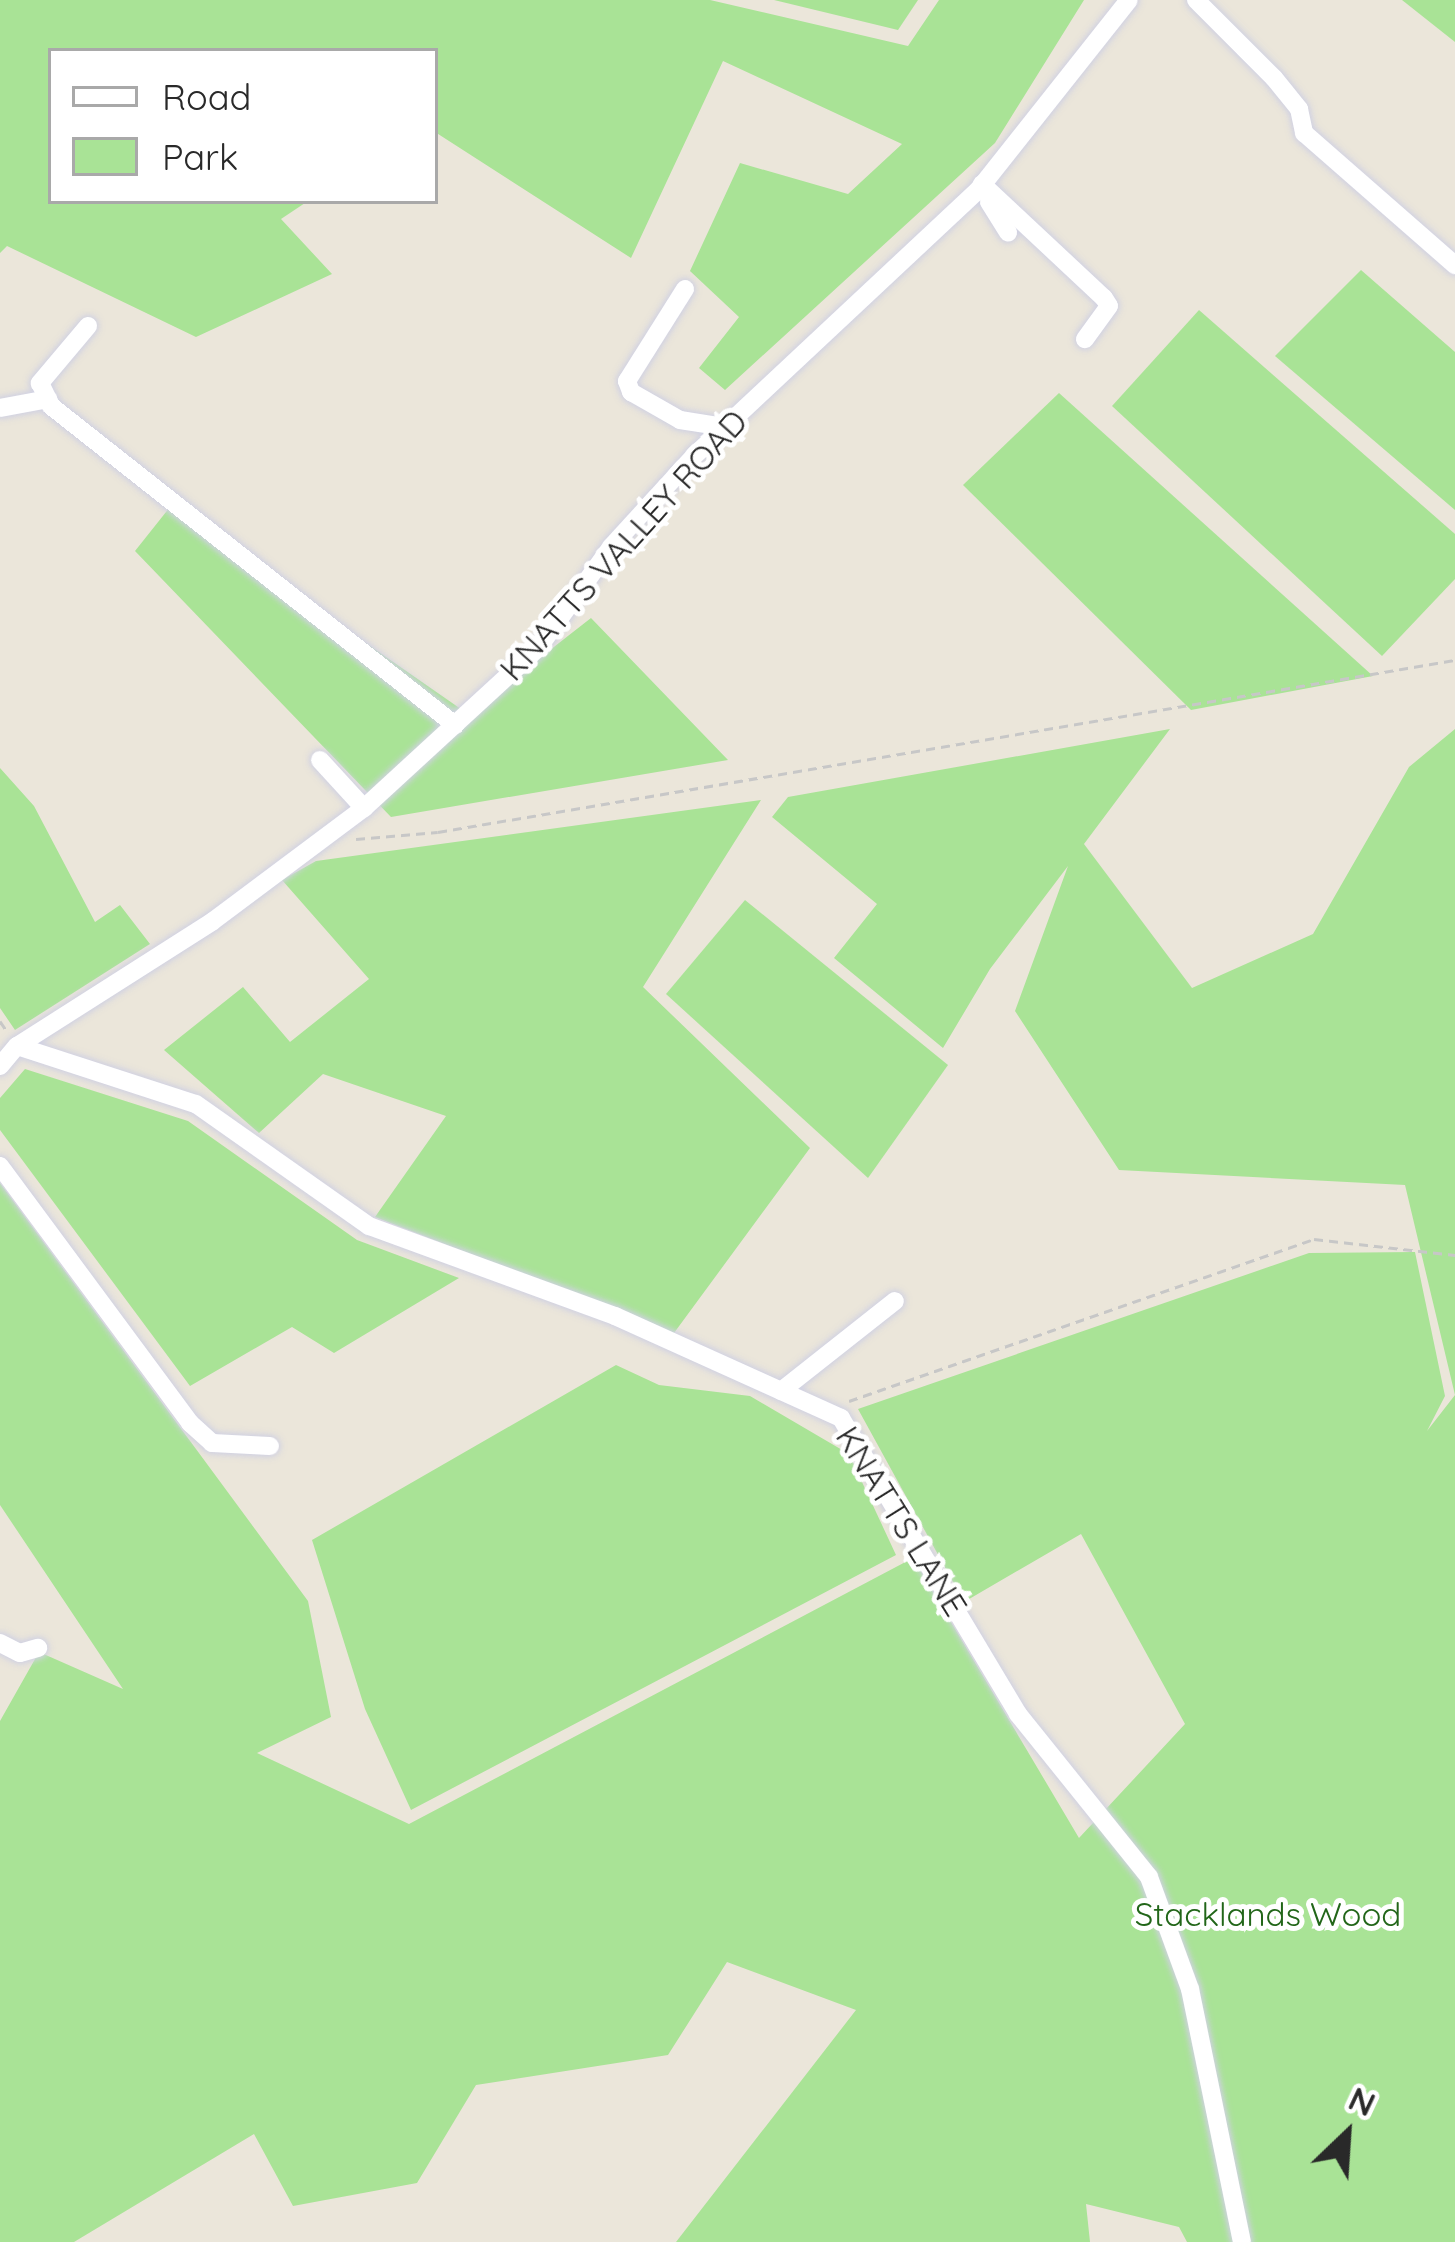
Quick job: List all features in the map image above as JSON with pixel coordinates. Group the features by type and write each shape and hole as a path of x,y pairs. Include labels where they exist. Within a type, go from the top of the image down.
{"street":[{"name":"KNATTS VALLEY ROAD","path":"6,1055 213,921 364,808 539,647 611,547 725,428 983,182 1129,0"},
{"path":"1196,0 1274,78 1299,109 1304,133 1455,265"},
{"path":"983,182 1009,232"},
{"path":"983,182 1058,236"},
{"path":"983,182 1104,298 1107,310 1084,339"},
{"path":"685,289 627,381 631,392 680,420 725,428"},
{"path":"88,326 48,366 40,383 48,399 454,724"},
{"path":"0,409 48,399"},
{"path":"320,760 364,808"},
{"name":"KNATTS LANE","path":"6,1055 196,1104 369,1226 615,1316 841,1418 1018,1714 1149,1877 1190,1989 1242,2242"},
{"path":"0,1166 190,1423 212,1443 270,1446"},
{"path":"782,1390 895,1301"},
{"path":"0,1643 20,1653 38,1648"}],"path":[{"path":"318,842 438,832 1455,660"},
{"path":"824,1410 1314,1239 1455,1255"}],"green space":[{"path":"0,0 710,0 908,46 939,0 1084,0 995,143 725,390 699,368 739,317 690,271 740,163 848,194 902,144 723,61 631,258 438,134 438,48 48,48 48,204 304,204 281,219 332,274 196,337 7,246 0,253"},
{"path":"774,0 918,0 898,30"},
{"path":"1402,0 1455,0 1455,42"},
{"path":"1361,270 1455,352 1455,510 1275,356"},
{"path":"1199,310 1455,534 1455,579 1382,656 1112,406"},
{"path":"1059,393 1373,676 1191,710 963,485"},
{"path":"170,507 468,714 591,618 728,760 391,817 135,551"},
{"path":"1170,729 1084,844 1192,988 1313,934 1409,767 1455,729 1455,1395 1405,1185 1119,1170 1015,1011 1068,866 990,969 943,1048 834,958 877,904 772,817 788,797"},
{"path":"0,768 34,806 95,922 120,905 150,944 15,1030 0,1008"},
{"path":"761,800 643,987 810,1148 674,1333 375,1217 446,1116 323,1074 259,1133 164,1050 243,987 290,1042 369,979 282,880 316,861"},
{"path":"745,900 948,1065 868,1178 666,994"},
{"path":"25,1069 188,1121 357,1240 459,1278 334,1353 292,1327 190,1386 0,1130 0,1098"},
{"name":"Stacklands Wood","path":"0,1183 308,1601 331,1717 257,1753 409,1824 913,1558 1079,1838 1185,1724 1081,1534 964,1602 858,1409 1309,1253 1415,1252 1445,1396 1427,1431 1455,1395 1455,2242 1187,2242 1179,2227 1086,2204 1090,2242 676,2242 856,2010 727,1962 668,2055 476,2085 417,2183 293,2206 254,2134 74,2242 0,2242 0,1721 39,1652 123,1689 0,1505"},
{"path":"616,1365 659,1385 750,1396 849,1454 896,1555 411,1810 365,1709 312,1540"}]}
